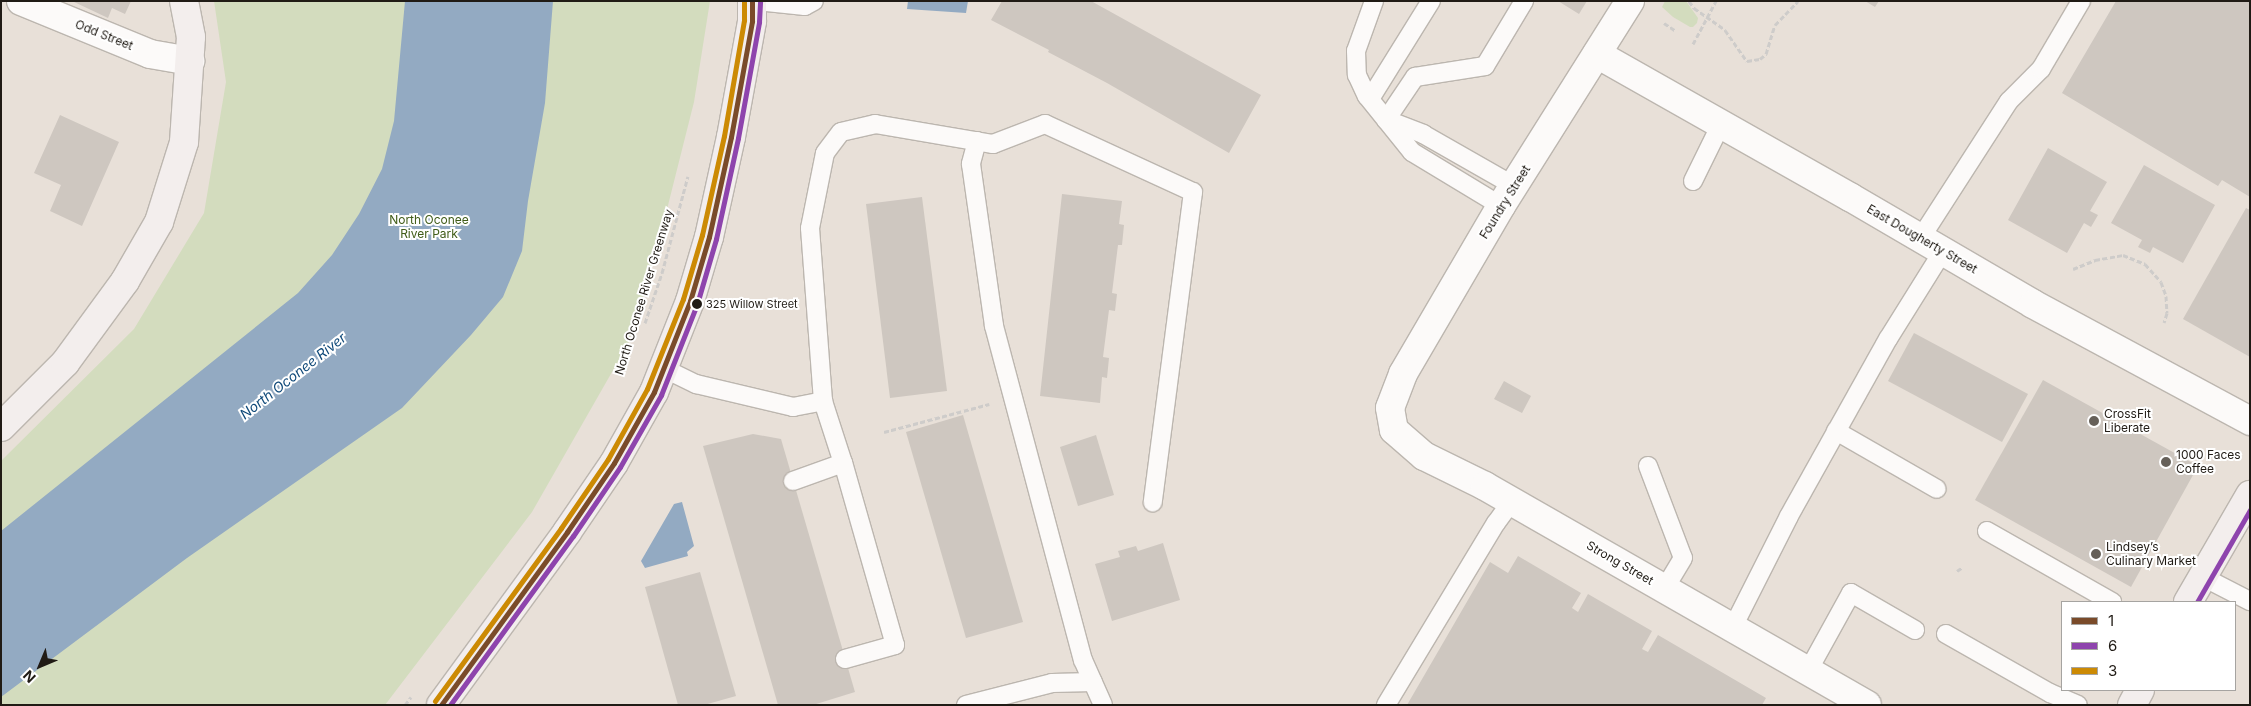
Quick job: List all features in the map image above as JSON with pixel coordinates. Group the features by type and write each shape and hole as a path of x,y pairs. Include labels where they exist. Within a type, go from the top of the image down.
{"street":[{"name":"Odd Street","path":"20,1 150,54 190,61"},
{"path":"1,427 65,363 125,281 159,222 184,142 191,37 184,1"},
{"path":"441,705 567,532 614,462 654,392 690,301 709,237 731,137 752,21 752,1"},
{"name":"Foundry Street","path":"1390,408 1403,374 1508,196 1630,1"},
{"name":"East Dougherty Street","path":"1597,54 2033,304 2250,421"},
{"name":"Strong Street","path":"1390,408 1394,430 1424,456 1512,501 1867,705"},
{"path":"2189,601 2250,495"},
{"path":"2132,705 2139,691"}],"lane":[{"path":"756,1 805,6 814,1"},
{"path":"1374,1 1356,51 1357,76 1370,99 1412,152 1508,196"},
{"path":"1370,99 1431,1"},
{"path":"1386,120 1416,77 1485,66 1524,1"},
{"path":"1733,628 1789,516 1888,339 1932,245 2009,101 2041,68 2081,1"},
{"path":"1386,120 1423,134 1508,196"},
{"path":"845,659 895,645 823,401 810,228 825,153 841,132 875,124 993,144 1045,124 1193,192 1153,502"},
{"path":"1693,182 1721,124"},
{"path":"977,141 971,164 994,326 1083,660 1102,705"},
{"path":"663,368 696,384 793,407 823,401"},
{"path":"1836,431 1937,489"},
{"path":"793,481 843,464"},
{"path":"1648,466 1683,558 1664,588"},
{"path":"1386,705 1496,523 1512,501"},
{"path":"1987,531 2110,601"},
{"path":"2203,577 2250,601"},
{"path":"1808,671 1851,593 1915,630"},
{"path":"1946,634 2050,693 2078,705"},
{"path":"966,705 1052,683 1093,682"}],"path":[{"path":"1689,1 1694,8 1725,30 1748,61 1760,59 1766,54 1775,25 1798,1"},
{"path":"1693,44 1716,1"},
{"path":"1664,23 1676,32"},
{"name":"North Oconee River Greenway","path":"644,327 662,273 689,171"},
{"path":"2073,269 2095,260 2123,255 2146,264 2160,282 2166,296 2167,313 2164,323"},
{"path":"884,432 976,408"},
{"path":"1958,571 1963,567"},
{"path":"405,705 416,689"}],"green space":[{"name":"North Oconee River Park","path":"214,1 710,1 694,102 656,253 628,344 532,512 385,705 1,705 1,461 134,329 204,213 226,82"},
{"path":"1665,1 1686,1 1698,18 1697,23 1690,27 1673,17 1662,7"}],"water":[{"name":"North Oconee River","path":"405,1 553,1 545,103 528,201 522,251 503,297 471,335 402,408 187,558 1,697 1,531 298,293 332,255 359,214 382,169 394,121"},
{"path":"908,1 968,1 966,13 907,9"},
{"path":"682,502 694,546 687,552 688,556 645,568 641,561 674,504"}],"building":[{"path":"72,1 131,1 125,14 112,8 108,18"},
{"path":"1002,1 1091,1 1261,95 1229,153 1107,83 1048,52 1049,50 991,20"},
{"path":"1558,1 1587,1 1579,14"},
{"path":"1865,1 1879,1 1875,7"},
{"path":"2116,1 2250,1 2250,197 2222,180 2218,186 2062,93"},
{"path":"60,115 119,142 82,226 50,211 61,185 34,173"},
{"path":"2048,148 2107,182 2090,211 2098,215 2091,227 2084,223 2067,253 2008,220"},
{"path":"2144,165 2215,205 2183,263 2153,247 2150,253 2138,247 2142,240 2111,223"},
{"path":"1062,194 1122,201 1119,224 1124,225 1122,245 1118,245 1112,293 1117,294 1115,311 1109,310 1103,357 1109,358 1107,378 1102,377 1100,403 1040,396"},
{"path":"922,197 947,391 890,398 866,204"},
{"path":"2246,208 2250,210 2250,357 2183,319"},
{"path":"1914,333 2028,394 2002,442 1888,381"},
{"path":"2043,380 2198,466 2131,587 1975,500"},
{"path":"1504,381 1531,396 1522,413 1494,399"},
{"path":"963,415 1023,622 966,638 906,432"},
{"path":"753,434 781,439 855,692 813,705 778,705 703,446"},
{"path":"1096,435 1114,495 1078,506 1060,447"},
{"path":"1163,543 1180,600 1112,621 1095,564 1120,557 1118,551 1136,546 1138,551"},
{"path":"1518,556 1581,593 1572,608 1578,612 1588,594 1652,631 1642,649 1648,652 1658,635 1766,698 1762,705 1407,705 1490,562 1508,573"},
{"path":"700,572 736,696 704,705 678,705 645,587"}],"transit line":[{"name":"3","path":"435,701 561,528 608,459 647,389 683,299 702,235 724,136 744,20 744,1"},
{"name":"1","path":"441,705 567,532 614,463 654,392 690,301 709,237 731,137 752,21 752,1"},
{"name":"6","path":"450,705 573,536 620,467 661,395 697,304 716,239 738,138 759,22 760,1"},
{"name":"6","path":"2198,601 2250,510"}],"place":[{"name":"325 Willow Street","path":"697,304"},
{"name":"CrossFit Liberate","path":"2094,421"},
{"name":"1000 Faces Coffee","path":"2166,462"},
{"name":"Lindsey’s Culinary Market","path":"2096,554"}]}
